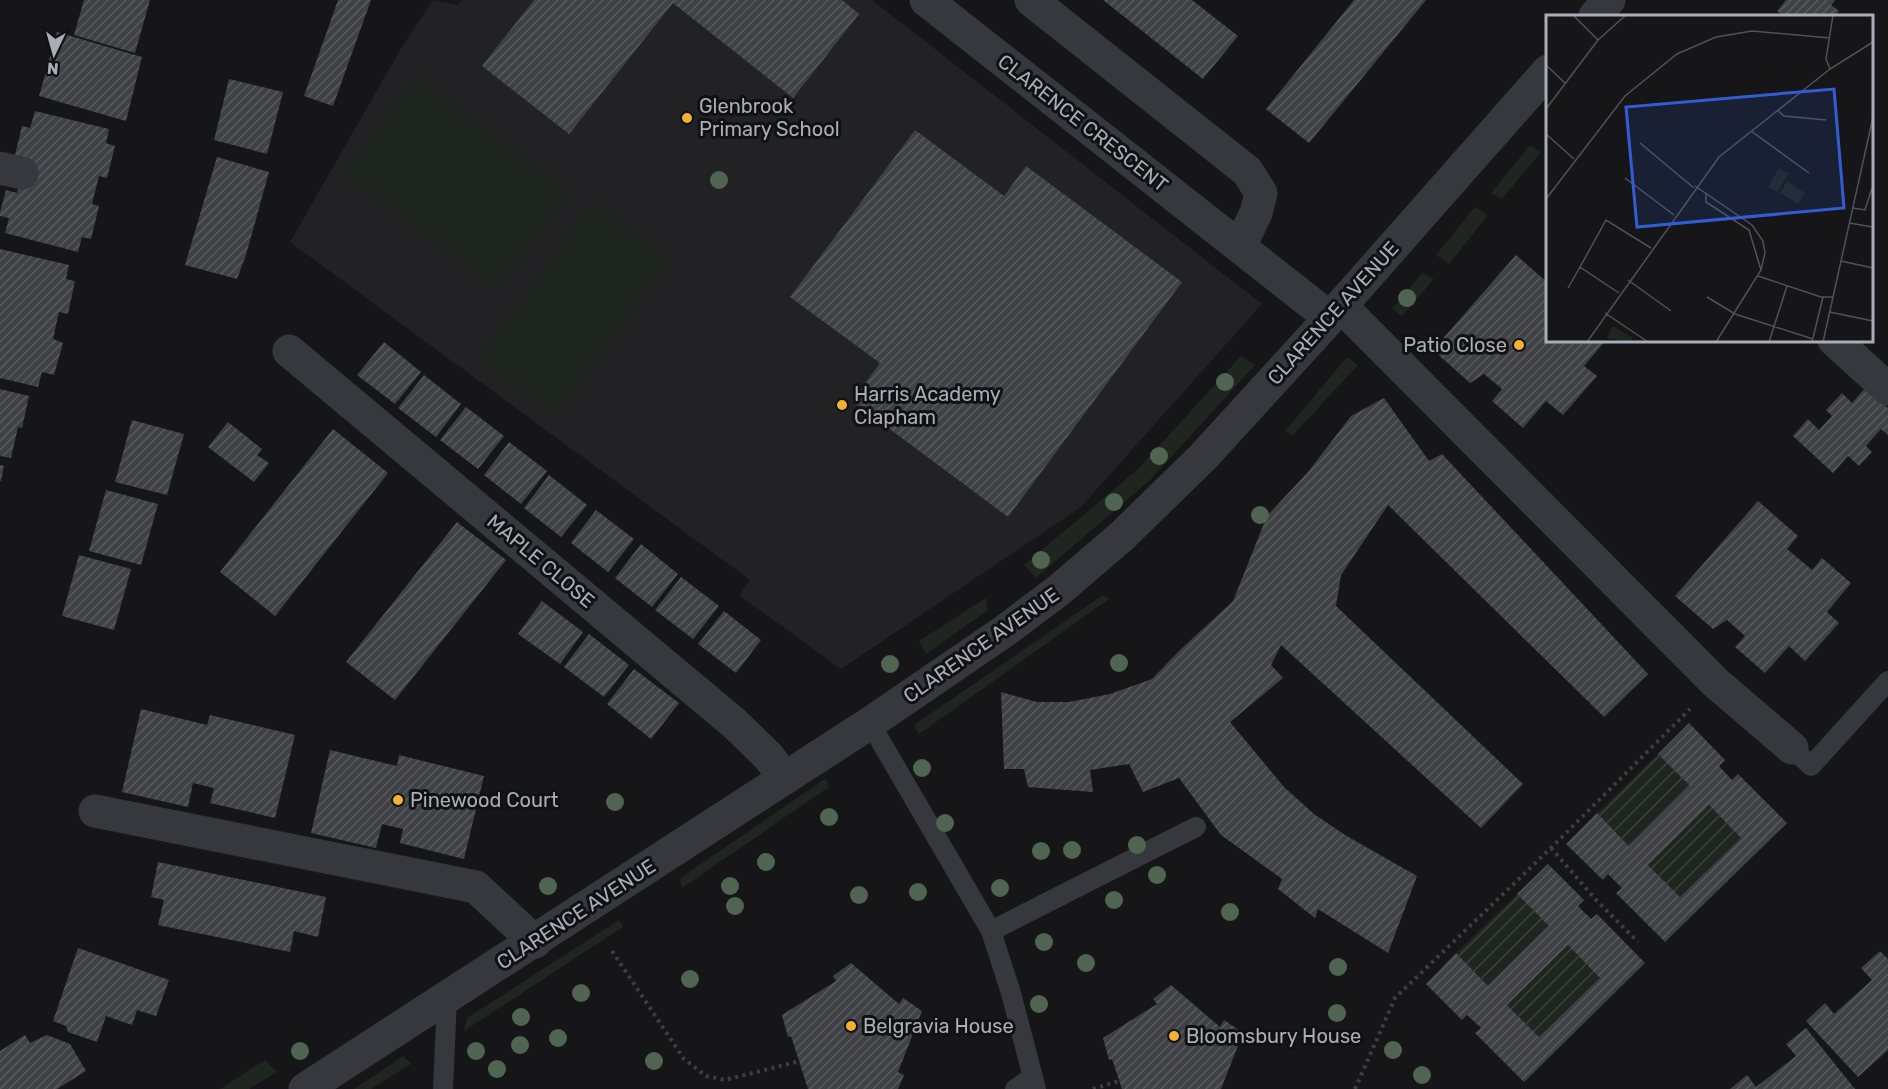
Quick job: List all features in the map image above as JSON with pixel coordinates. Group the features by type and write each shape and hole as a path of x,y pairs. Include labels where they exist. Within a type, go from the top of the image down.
{"street":[{"name":"CLARENCE CRESCENT","path":"926,0 1240,246 1335,312"},
{"path":"1030,0 1247,171 1261,194 1256,213 1240,246"},
{"path":"1595,15 1609,0"},
{"name":"CLARENCE AVENUE","path":"305,1089 870,723 1006,630 1091,564 1203,457 1545,78"},
{"path":"1335,312 1716,683 1791,748"},
{"path":"1836,342 1888,389"},
{"name":"MAPLE CLOSE","path":"289,351 735,723 768,756 785,778"},
{"path":"95,811 476,887 535,942"}],"lane":[{"path":"1791,748 1811,766 1888,681"},
{"path":"870,723 991,931 1011,993 1034,1083 1015,1089"},
{"path":"991,931 1196,827"},
{"path":"443,1089 447,998"}],"path":[{"path":"1355,1089 1395,998 1551,848 1716,683"},
{"path":"1551,848 1597,901 1638,942"},
{"path":"612,951 684,1059 706,1076 725,1080 800,1061"},
{"path":"1093,1089 1119,1081"}],"shaded area":[{"name":"Harris Academy Clapham","path":"433,0 458,5 462,0 872,0 1262,304 1081,507 841,669 739,595 750,580 290,242 399,52"},
{"path":"416,76 571,193 498,290 342,173"},
{"path":"1530,145 1541,152 1502,199 1491,193"},
{"path":"592,201 671,258 556,418 477,361"},
{"path":"1475,207 1488,215 1449,264 1436,255"},
{"path":"1422,273 1434,279 1402,316 1392,309"},
{"path":"1241,356 1255,365 1150,480 1036,578 1024,565 1138,469"},
{"path":"1347,357 1358,365 1292,436 1285,431"},
{"path":"1103,595 1109,599 919,734 914,725"},
{"path":"986,598 988,610 926,654 919,641"},
{"path":"1658,754 1690,786 1629,846 1597,813"},
{"path":"826,778 829,787 682,888 679,879"},
{"path":"1709,805 1741,838 1680,897 1648,865"},
{"path":"1517,894 1549,926 1488,986 1456,953"},
{"path":"619,920 623,927 464,1031 467,1018"},
{"path":"1568,945 1600,978 1539,1037 1507,1005"},
{"path":"403,1056 411,1064 371,1089 354,1089"},
{"path":"265,1060 277,1072 249,1089 220,1089"}],"building":[{"path":"84,0 150,0 135,53 74,35"},
{"path":"338,0 371,0 333,106 304,96"},
{"path":"534,0 842,0 859,14 793,98 673,3 569,134 482,66"},
{"path":"1103,0 1192,0 1238,36 1203,79"},
{"path":"1354,0 1426,0 1309,143 1266,109"},
{"path":"1786,0 1835,0 1831,5 1839,11 1836,15 1783,15 1777,11"},
{"path":"57,32 142,57 126,121 39,96"},
{"path":"229,79 283,92 267,154 214,140"},
{"path":"35,111 109,129 106,143 115,146 107,178 99,176 92,204 99,206 91,239 82,237 78,252 5,233 9,218 0,216 0,212 6,190 17,193 25,161 14,159 22,126 30,128"},
{"path":"915,130 1004,196 1026,166 1182,282 1008,517 852,401 880,363 790,297"},
{"path":"217,157 269,172 237,279 185,265"},
{"path":"0,249 69,265 66,279 75,281 68,314 59,312 53,339 63,343 54,375 42,372 38,387 0,378"},
{"name":"Patio Close","path":"1516,255 1546,281 1546,342 1604,342 1584,366 1597,376 1563,415 1546,401 1523,428 1492,401 1502,389 1484,374 1470,383 1433,350"},
{"path":"384,342 421,372 395,404 357,375"},
{"path":"424,375 461,404 436,437 398,408"},
{"path":"1866,387 1888,408 1888,435 1881,429 1866,446 1872,452 1859,466 1848,456 1833,473 1793,436 1808,419 1819,430 1832,416 1826,410 1842,393 1852,403"},
{"path":"0,389 29,396 22,428 18,427 11,458 0,456"},
{"path":"1384,398 1429,461 1442,454 1648,674 1604,717 1388,505 1341,575 1336,606 1523,784 1481,828 1281,645 1271,665 1283,678 1230,722 1284,787 1314,814 1345,835 1417,876 1388,953 1318,909 1315,918 1278,889 1282,879 1221,835 1179,778 1143,792 1129,764 1090,770 1093,792 1028,787 1024,769 1004,769 1001,692 1037,702 1069,702 1110,694 1152,679 1233,601 1267,516 1308,472 1351,416"},
{"path":"466,407 504,436 478,469 440,440"},
{"path":"132,420 184,434 167,495 115,482"},
{"path":"228,422 262,449 257,455 269,463 254,482 208,447"},
{"path":"333,429 388,473 275,616 220,572"},
{"path":"509,442 547,471 521,504 484,475"},
{"path":"0,465 4,466 1,481 0,481"},
{"path":"549,475 587,505 561,537 524,508"},
{"path":"106,490 158,504 141,565 89,551"},
{"path":"1758,501 1798,536 1787,549 1812,570 1822,558 1851,583 1827,612 1839,623 1805,661 1789,646 1765,673 1735,647 1745,636 1727,620 1713,629 1675,596"},
{"path":"596,510 634,539 608,572 571,543"},
{"path":"457,522 506,560 395,700 346,662"},
{"path":"641,544 678,574 652,607 615,578"},
{"path":"79,555 131,569 114,630 62,616"},
{"path":"681,577 719,606 693,639 655,610"},
{"path":"542,601 583,632 560,664 518,634"},
{"path":"724,611 761,640 736,673 698,644"},
{"path":"589,634 629,665 604,697 564,667"},
{"path":"634,669 679,703 651,739 607,704"},
{"path":"141,709 207,725 210,715 295,735 275,818 210,803 214,788 193,783 188,807 122,792"},
{"path":"1689,723 1725,760 1719,766 1732,780 1738,774 1787,823 1665,942 1616,893 1622,888 1608,874 1603,880 1566,844 1597,813 1629,846 1690,786 1658,754","holes":["1709,805 1741,838 1680,897 1648,865"]},
{"name":"Pinewood Court","path":"330,750 397,766 399,755 484,776 464,859 400,843 403,829 382,824 376,848 311,833"},
{"path":"158,862 326,897 318,937 294,931 290,952 158,925 164,900 151,897"},
{"path":"1548,864 1584,900 1578,906 1591,919 1597,914 1645,963 1524,1082 1475,1033 1481,1028 1467,1015 1462,1020 1426,984 1456,953 1488,986 1549,926 1517,894","holes":["1568,945 1600,978 1539,1037 1507,1005"]},
{"path":"78,948 169,980 156,1016 137,1010 132,1025 106,1016 97,1042 68,1032 66,1026 53,1021"},
{"path":"1880,951 1888,959 1888,1050 1858,1077 1806,1021 1825,1003 1834,1014 1872,980 1861,968"},
{"name":"Belgravia House","path":"851,963 899,1004 903,998 922,1011 898,1072 904,1075 898,1089 808,1089 791,1036 788,1037 782,1015 836,981 833,976"},
{"name":"Bloomsbury House","path":"1171,985 1220,1027 1224,1020 1243,1033 1221,1089 1122,1089 1112,1059 1109,1060 1103,1038 1157,1004 1153,999"},
{"path":"1806,1028 1855,1089 1730,1089 1747,1075 1756,1087 1796,1056 1786,1044"},
{"path":"25,1035 30,1043 47,1035 70,1044 86,1071 57,1089 0,1089 0,1051"}],"place":[{"name":"Glenbrook Primary School","path":"687,118"},
{"name":"Patio Close","path":"1519,345"},
{"name":"Harris Academy Clapham","path":"842,405"},
{"name":"Pinewood Court","path":"398,800"},
{"name":"Belgravia House","path":"851,1026"},
{"name":"Bloomsbury House","path":"1174,1036"}]}
